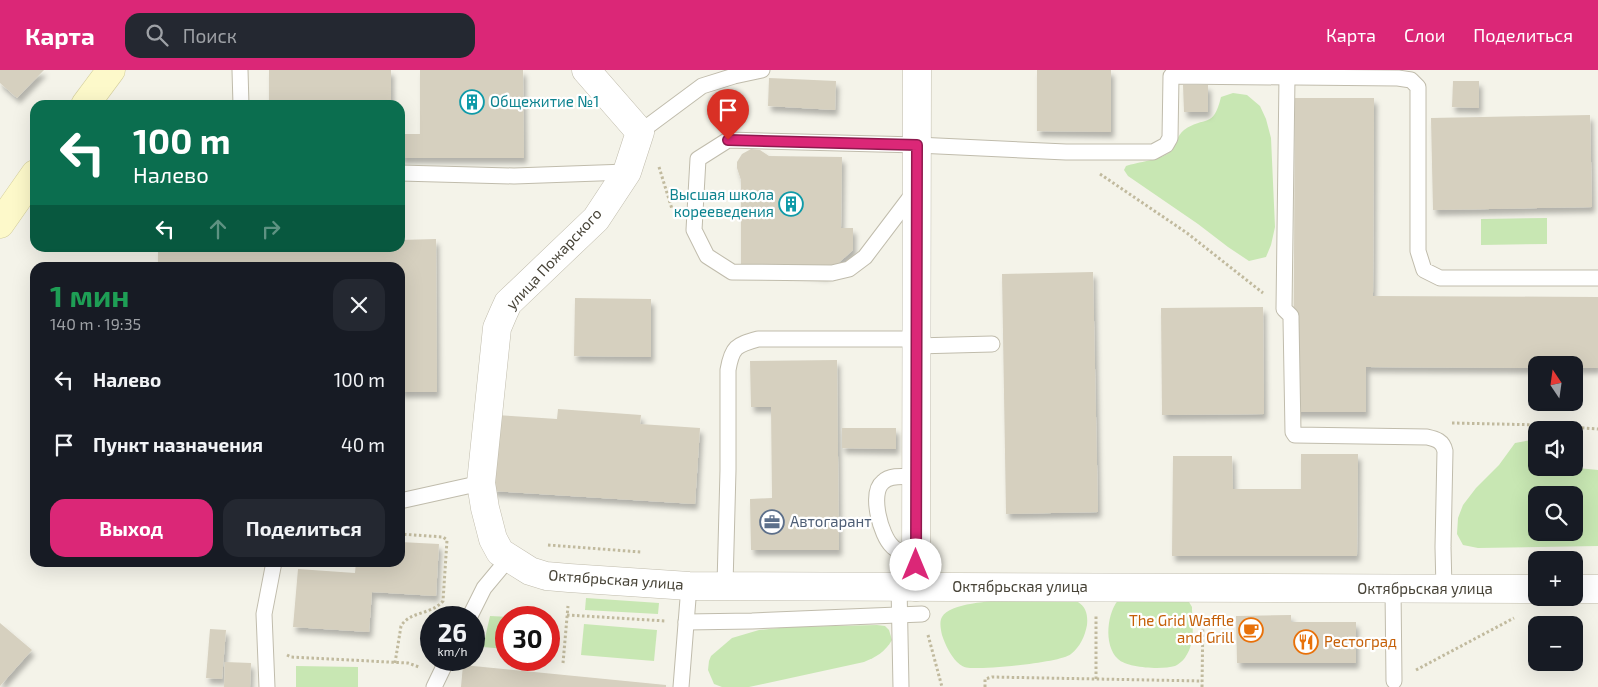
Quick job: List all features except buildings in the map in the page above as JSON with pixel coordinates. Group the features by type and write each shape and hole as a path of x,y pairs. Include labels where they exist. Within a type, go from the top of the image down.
{"main road":[{"path":"88,100 111,70"},
{"path":"0,224 30,181"}],"street":[{"path":"586,70 640,132"},
{"path":"910,579 916,477 917,70"},
{"name":"улица Пожарского","path":"509,558 500,552 493,539 481,483 482,456 497,328 508,303 596,219 627,172 640,132"},
{"name":"Октябрьская улица","path":"509,558 530,571 546,576 689,586 910,579 1204,588 1528,589"},
{"path":"1583,589 1598,589"}],"lane":[{"path":"240,70 241,100"},
{"path":"640,132 702,86 762,70"},
{"path":"917,188 865,257 849,269 832,273 732,272 707,256 694,230 698,159 728,140 917,145 1066,152 1154,152 1166,145 1170,138 1172,76 1398,78 1412,80 1418,87 1418,251 1424,270 1440,278 1598,278"},
{"path":"1287,77 1284,309 1291,316 1292,428 1295,435 1427,438 1437,440 1444,446 1444,589"},
{"path":"405,172 514,176 627,172"},
{"path":"725,586 728,370 734,348 744,343 758,340 992,344"},
{"path":"901,687 900,614 910,579 905,555 891,546 878,516 876,498 879,485 884,480 898,477 916,477"},
{"path":"405,500 481,483"},
{"path":"475,606 484,588 509,558"},
{"path":"266,687 264,614 273,567"},
{"path":"681,687 689,586"},
{"path":"1393,589 1394,681"},
{"path":"686,622 922,614"},
{"path":"434,687 442,671"}],"path":[{"path":"1066,152 1187,233 1284,309"},
{"path":"657,160 674,216"},
{"path":"1486,424 1598,429"},
{"path":"396,663 403,622 409,617 435,609 443,602 447,540 443,537 405,534"},
{"path":"563,663 569,578"},
{"path":"1202,687 1204,588"},
{"path":"922,614 942,687"},
{"path":"567,615 686,622"},
{"path":"1394,681 1521,615"},
{"path":"1096,622 1096,679"},
{"path":"286,654 291,657 408,663"},
{"path":"985,687 986,679 992,676 1202,681"}],"green space":[{"path":"1233,93 1247,95 1260,106 1271,138 1275,227 1266,257 1249,261 1128,176 1124,170 1126,166 1166,155 1174,147 1184,130 1211,118 1215,114 1221,97"},
{"path":"1547,218 1547,244 1481,245 1481,219"},
{"path":"1528,441 1528,476 1583,476 1583,468 1598,470 1598,546 1478,548 1463,545 1457,534 1458,518 1463,505 1476,488 1499,465 1515,443"},
{"path":"586,598 659,603 658,614 585,610"},
{"path":"1120,598 1185,598 1192,607 1193,632 1191,645 1183,660 1175,666 1154,668 1129,664 1118,659 1110,645 1108,628 1112,611"},
{"path":"1007,600 1078,602 1085,609 1087,618 1082,641 1071,654 1053,660 1022,665 964,667 954,659 943,638 942,617 946,612 962,606"},
{"path":"490,616 495,616 495,648 485,647"},
{"path":"584,624 657,630 654,661 581,655"},
{"path":"885,626 889,630 892,640 880,654 864,662 749,687 722,687 714,684 708,670 711,656 732,638 759,630 789,627"},
{"path":"296,666 358,667 358,687 296,687"}],"place":[{"name":"Общежитие №1","path":"472,102"},
{"name":"Высшая школа корееведения","path":"791,204"},
{"name":"Автогарант","path":"772,522"},
{"name":"The Grid Waffle and Grill","path":"1251,630"},
{"name":"Рестоград","path":"1306,642"}],"route":[{"path":"728,140 917,145 916,565"}]}
